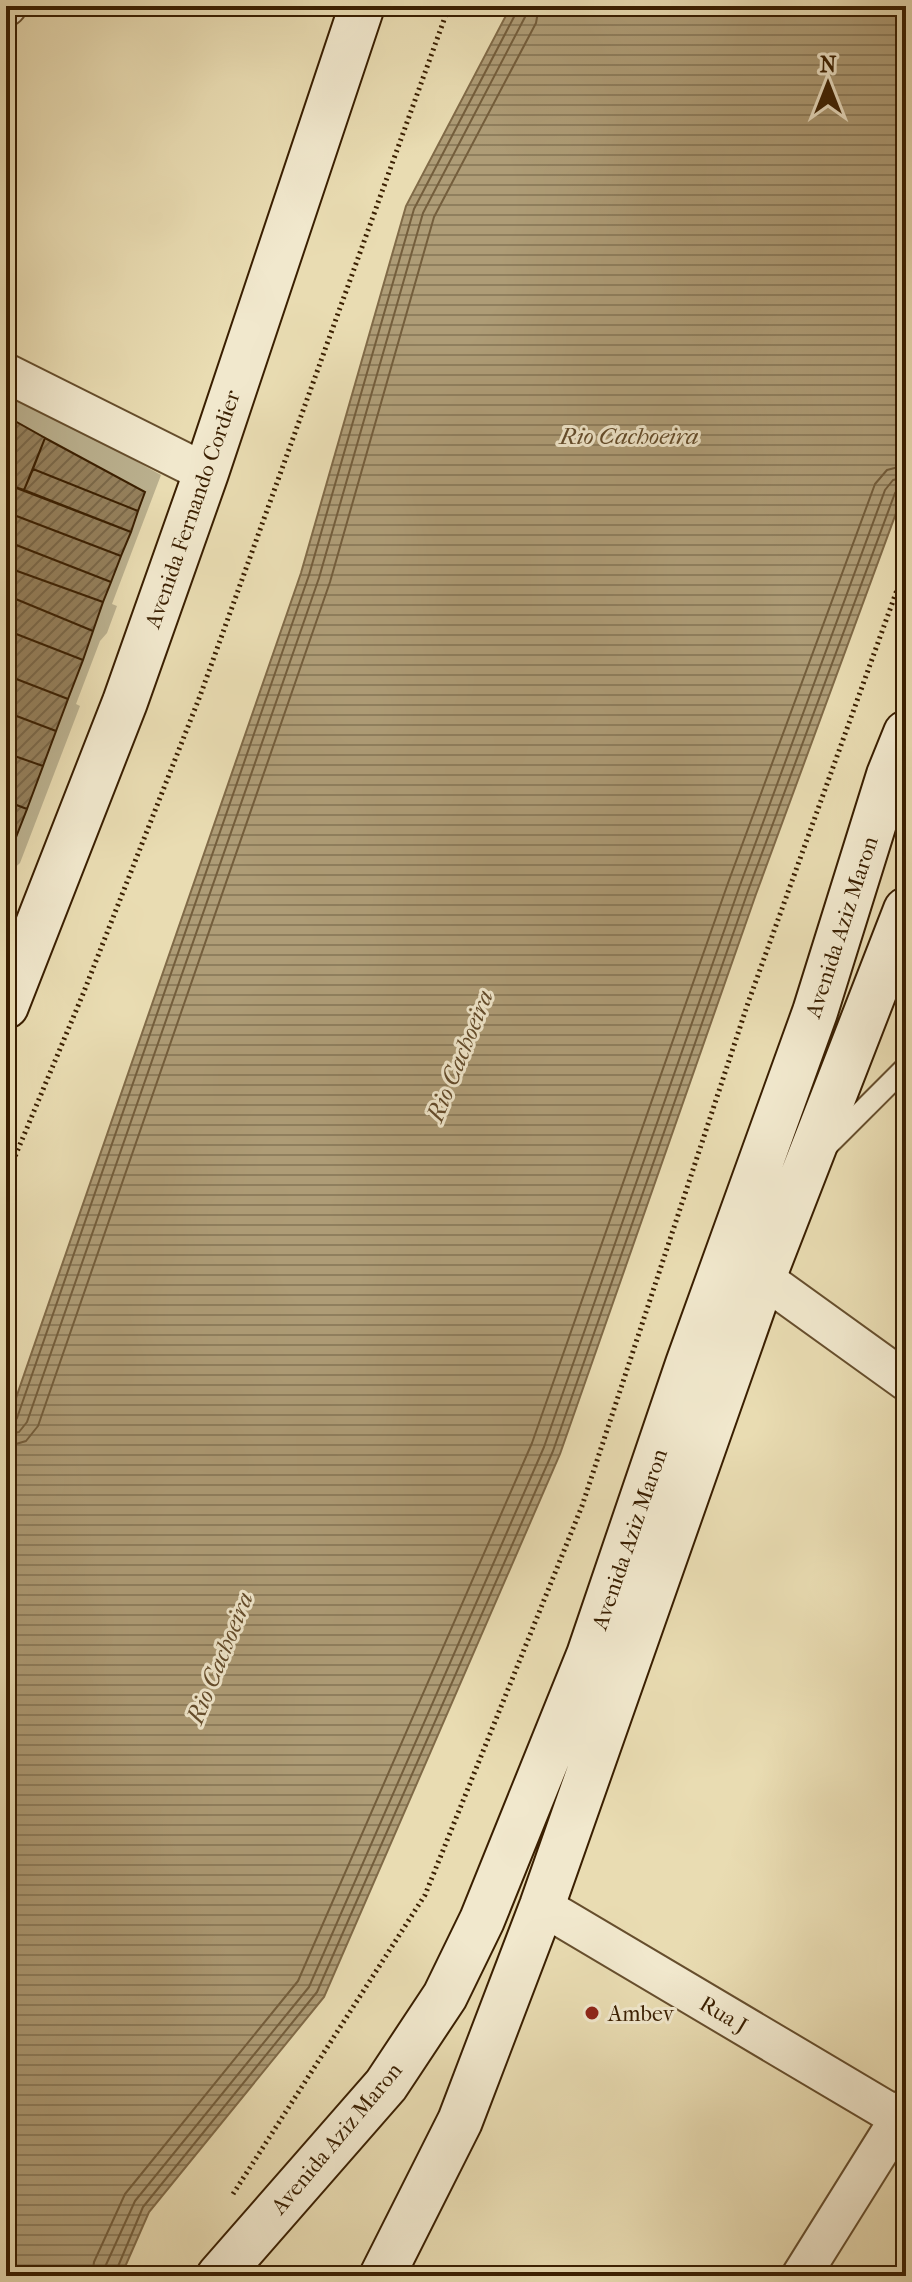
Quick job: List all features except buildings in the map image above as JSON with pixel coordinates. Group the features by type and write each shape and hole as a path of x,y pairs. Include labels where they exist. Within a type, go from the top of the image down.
{"main road":[{"name":"Avenida Fernando Cordier","path":"10,983 125,702 206,473 362,6"},
{"name":"Avenida Aziz Maron","path":"234,2266 386,2085 445,1996 482,1920 589,1655 688,1364 815,1012 889,775 906,733"},
{"name":"Avenida Aziz Maron","path":"382,2276 460,2121 542,1906 763,1278 906,910"}],"street":[{"path":"6,373 206,473"},
{"path":"763,1278 906,1381"},
{"name":"Rua J","path":"542,1906 904,2116"},
{"path":"801,2276 904,2116"}],"lane":[{"path":"806,1167 906,1067"}],"path":[{"path":"6,1178 83,994 200,696 449,6"},
{"path":"230,2199 425,1895 582,1506 748,1003 906,565"}],"water":[{"name":"Rio Cachoeira","path":"511,6 906,6 906,486 756,894 560,1454 324,1997 149,2212 121,2276 6,2276 6,1427 301,573 406,206"}],"place":[{"name":"Ambev","path":"592,2013"}]}
